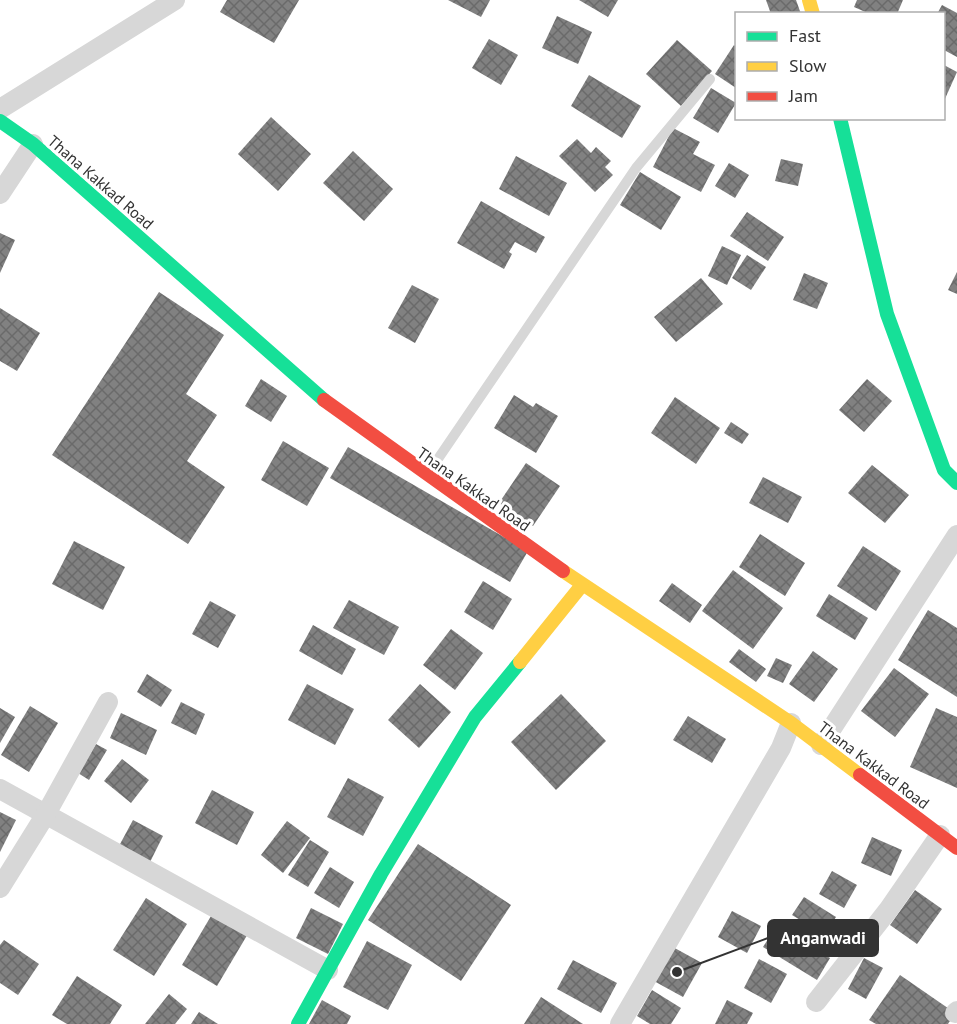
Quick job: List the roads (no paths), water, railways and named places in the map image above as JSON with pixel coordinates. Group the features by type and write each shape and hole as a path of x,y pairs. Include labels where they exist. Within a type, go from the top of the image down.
{"main road":[{"path":"840,120 887,314 944,470 957,483"},
{"name":"Thana Kakkad Road","path":"0,121 33,144 333,408 582,585 791,723 957,848"},
{"path":"298,1024 381,874 475,717 582,585"}],"street":[{"path":"0,109 175,0"},
{"path":"0,194 33,144"},
{"path":"821,745 957,535"},
{"path":"0,888 46,814 108,702"},
{"path":"620,1024 781,748 791,723"},
{"path":"0,789 328,970"},
{"path":"816,1002 889,909 940,835"}],"lane":[{"path":"427,475 636,168 710,79"}],"place":[{"name":"Anganwadi","path":"677,972"}]}
